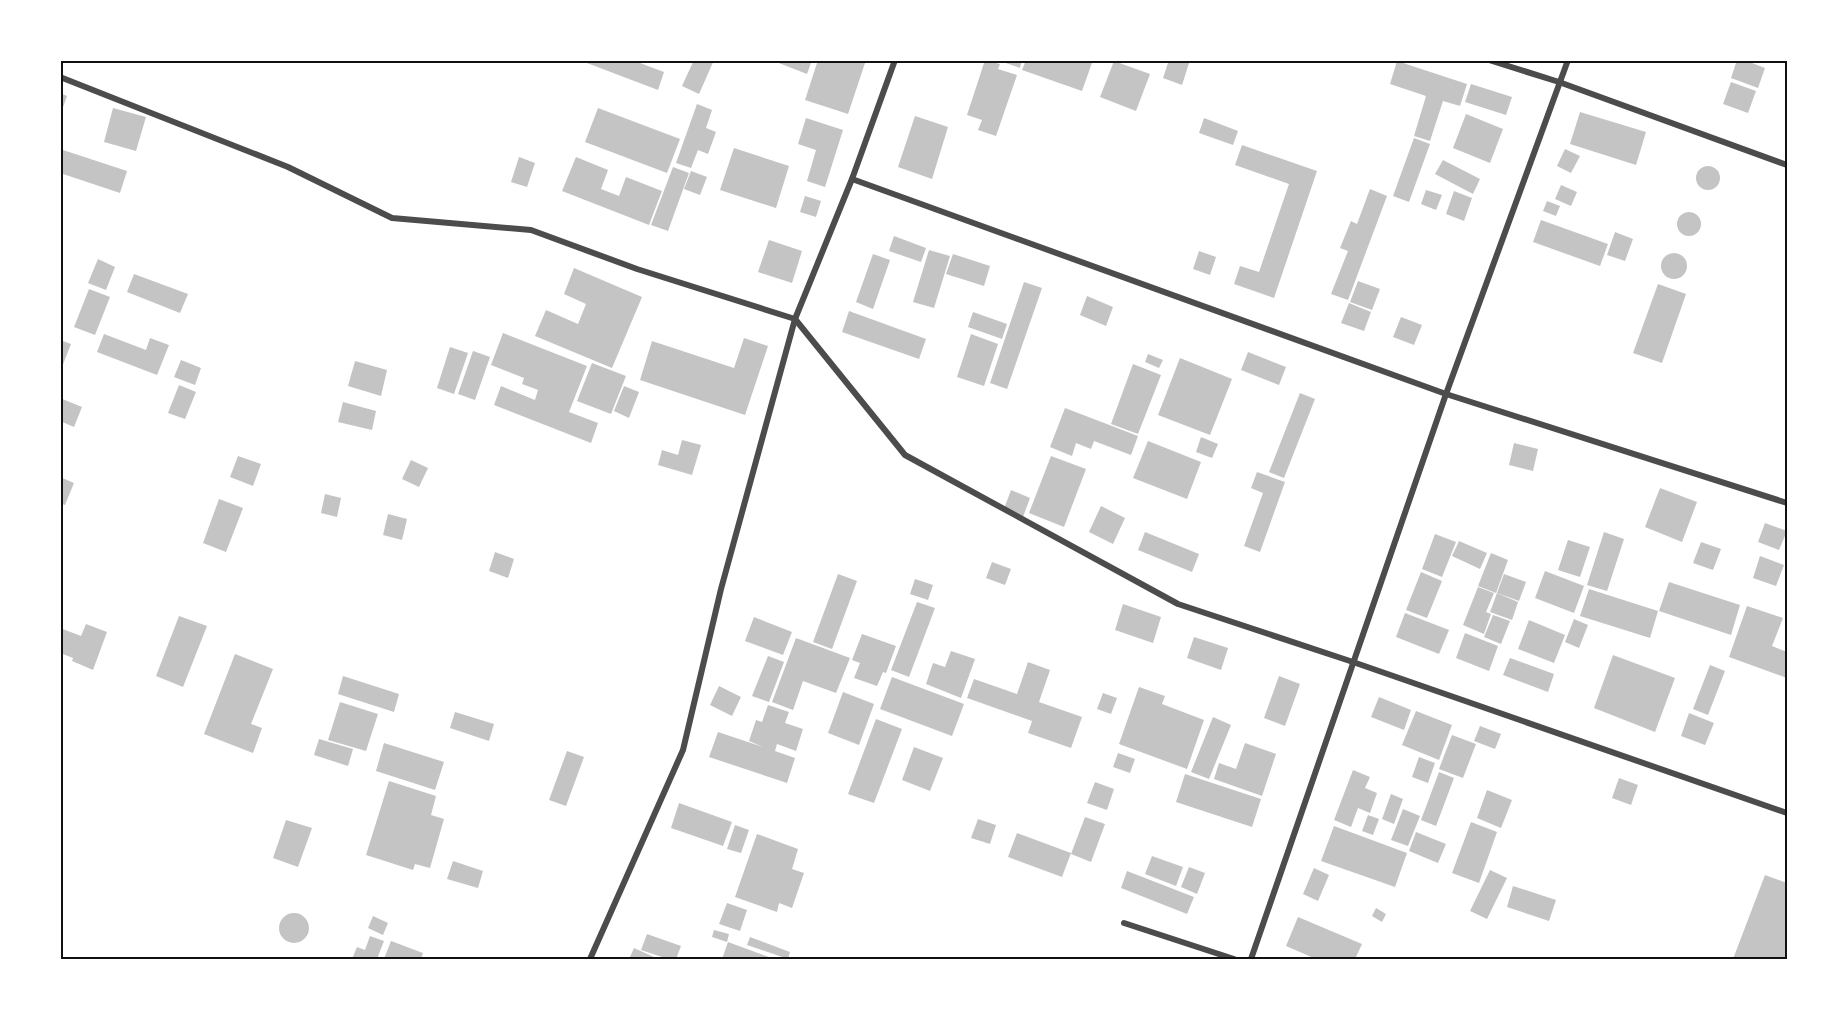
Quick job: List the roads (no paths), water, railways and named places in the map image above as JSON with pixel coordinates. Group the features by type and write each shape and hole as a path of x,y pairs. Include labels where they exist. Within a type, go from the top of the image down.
{"street":[{"path":"590,959 683,750 721,589 795,319 852,179 895,60"},
{"path":"1489,60 1559,82 1787,165"},
{"path":"1251,959 1446,394 1568,60"},
{"path":"60,76 288,167 392,218 531,230 637,269 795,319 905,455 1178,604 1787,813"},
{"path":"852,179 1446,394 1787,503"},
{"path":"1124,923 1234,959"}]}
